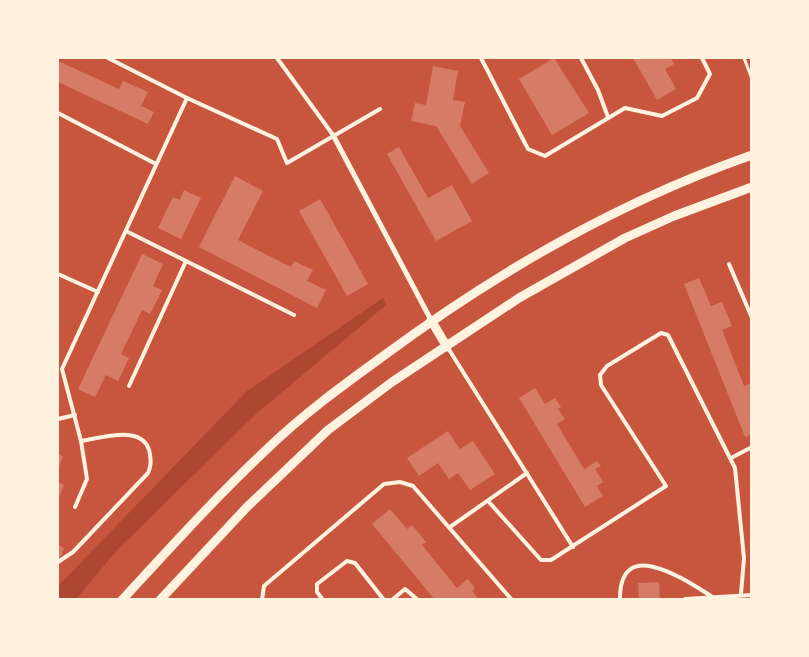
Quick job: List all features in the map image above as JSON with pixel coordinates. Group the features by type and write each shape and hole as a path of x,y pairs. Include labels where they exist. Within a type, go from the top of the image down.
{"street":[{"path":"333,135 447,346"},
{"path":"122,600 266,449 318,404 432,320 522,263 628,205 752,155"},
{"path":"160,600 247,507 328,430 392,382 519,298 625,238 674,216 752,187"}],"lane":[{"path":"108,58 187,98 278,139 287,163 380,108"},
{"path":"277,58 333,135"},
{"path":"481,58 528,149 545,156 625,108 662,116 697,98 710,74 702,58"},
{"path":"581,58 598,90 608,117"},
{"path":"75,507 86,479 81,441 62,369 187,98"},
{"path":"58,113 156,164"},
{"path":"126,231 294,315"},
{"path":"129,386 186,262"},
{"path":"729,264 749,306 752,318"},
{"path":"58,274 98,292"},
{"path":"488,501 541,560 551,560 666,486 601,385 600,375 607,366 662,333 668,335 735,468 742,515 744,558 741,594"},
{"path":"447,346 573,546"},
{"path":"58,367 62,369"},
{"path":"58,420 75,415"},
{"path":"58,562 73,552 148,473 152,465 149,446 142,439 122,435 81,441"},
{"path":"731,458 752,447"},
{"path":"450,527 527,473"},
{"path":"262,600 264,586 384,484 400,482 413,486 512,600"},
{"path":"323,600 317,592 317,584 347,561 355,563 384,600"},
{"path":"620,600 623,578 632,568 648,565 668,570 710,596"},
{"path":"392,600 405,589 418,600"},
{"path":"685,598 752,595"}],"path":[{"path":"744,58 752,79"}],"shaded area":[{"path":"383,298 386,305 258,412 118,549 76,599 58,599 58,586 247,391"}],"building":[{"path":"554,58 589,113 552,135 519,79"},
{"path":"633,58 671,58 674,64 665,69 676,89 657,100"},
{"path":"58,61 119,89 123,81 148,92 141,106 154,112 148,124 58,82"},
{"path":"433,66 458,71 453,100 465,102 460,126 489,173 472,184 436,126 411,121 415,103 426,105"},
{"path":"399,147 428,198 452,185 472,221 436,241 387,154"},
{"path":"235,176 263,191 238,240 291,267 294,261 313,270 307,281 326,290 317,308 199,247"},
{"path":"184,190 201,198 181,239 158,228 173,197 180,200"},
{"path":"320,199 368,284 347,296 299,211"},
{"path":"142,254 163,264 153,286 162,290 150,314 142,310 121,354 129,358 118,381 106,375 95,397 78,389"},
{"path":"699,278 711,306 722,302 732,326 722,330 744,386 752,383 752,434 745,437 684,284"},
{"path":"535,388 545,404 555,398 561,407 558,409 565,419 557,424 584,469 597,461 601,466 595,469 603,482 597,486 603,496 585,507 519,398"},
{"path":"448,431 460,449 473,441 495,474 470,490 458,473 449,479 438,463 419,476 407,458"},
{"path":"58,453 63,456 58,469"},
{"path":"58,482 64,485 58,499"},
{"path":"390,509 407,529 412,525 426,542 422,545 457,588 468,579 475,588 472,591 479,600 435,600 372,524"},
{"path":"58,545 64,548 60,558 58,557"},
{"path":"659,582 660,600 639,600 638,583"}]}
